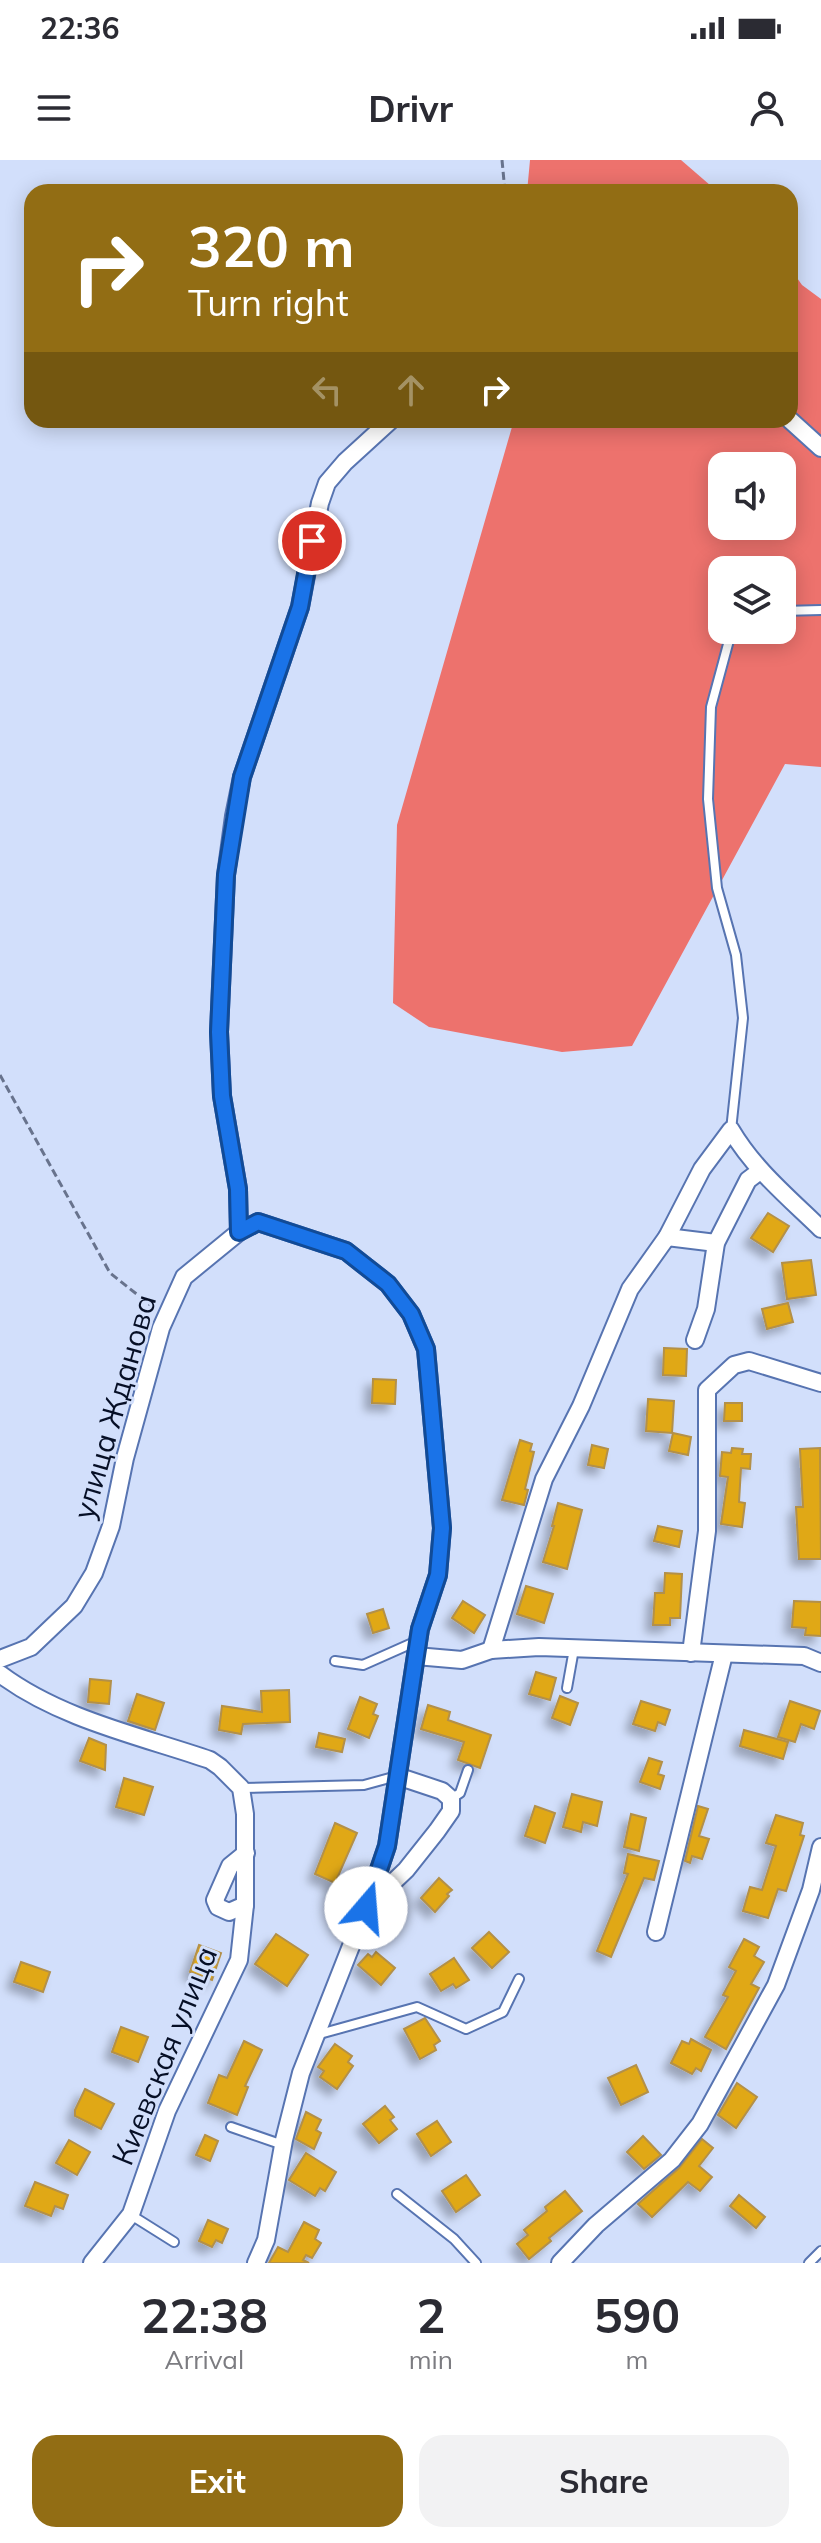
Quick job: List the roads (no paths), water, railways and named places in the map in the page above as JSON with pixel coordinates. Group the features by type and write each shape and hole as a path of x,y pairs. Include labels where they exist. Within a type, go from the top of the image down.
{"street":[{"path":"798,427 821,448"},
{"path":"256,2263 266,2240 283,2145 301,2073 387,1846 420,1629 438,1575 442,1528 426,1349 411,1314 388,1284 346,1251 258,1222 239,1232 238,1189 222,1096 219,1032 226,875 242,777 300,607 320,503 327,483 382,428"},
{"path":"491,1650 544,1479 581,1406 630,1289 667,1237 702,1169 731,1130 746,1156 821,1229"},
{"path":"695,1340 706,1309 716,1243 748,1180 760,1171"},
{"name":"улица Жданова","path":"0,1659 31,1647 74,1606 94,1573 111,1526 125,1458 165,1317 184,1277 239,1232"},
{"path":"667,1237 716,1243"},
{"path":"691,1653 707,1531 707,1390 734,1365 749,1361 821,1383"},
{"path":"417,1648 462,1660 491,1650 574,1648 804,1656 821,1663"},
{"path":"656,1932 724,1654"},
{"path":"0,1674 16,1686 67,1711 210,1760 241,1788"},
{"path":"366,1908 406,1870 451,1811 451,1799 442,1791 397,1776"},
{"name":"Киевская улица","path":"92,2263 131,2214 167,2111 239,1960 246,1853 241,1788"},
{"path":"387,1846 391,1859 406,1870"},
{"path":"560,2263 596,2225 672,2160 700,2124 776,1985 811,1890 821,1847"},
{"path":"245,1905 229,1912 218,1907 215,1900 230,1866 246,1853"}],"lane":[{"path":"796,611 821,610"},
{"path":"728,644 711,707 708,799 717,888 736,955 743,1018 731,1130"},
{"path":"335,1661 363,1665 417,1648"},
{"path":"567,1688 574,1648"},
{"path":"451,1799 460,1793 468,1770"},
{"path":"241,1788 364,1785 397,1776"},
{"path":"316,2035 417,2007 466,2029 503,2012 519,1979"},
{"path":"231,2127 283,2145"},
{"path":"397,2194 454,2239 476,2263"},
{"path":"131,2214 174,2242"},
{"path":"809,2263 821,2251"}]}
